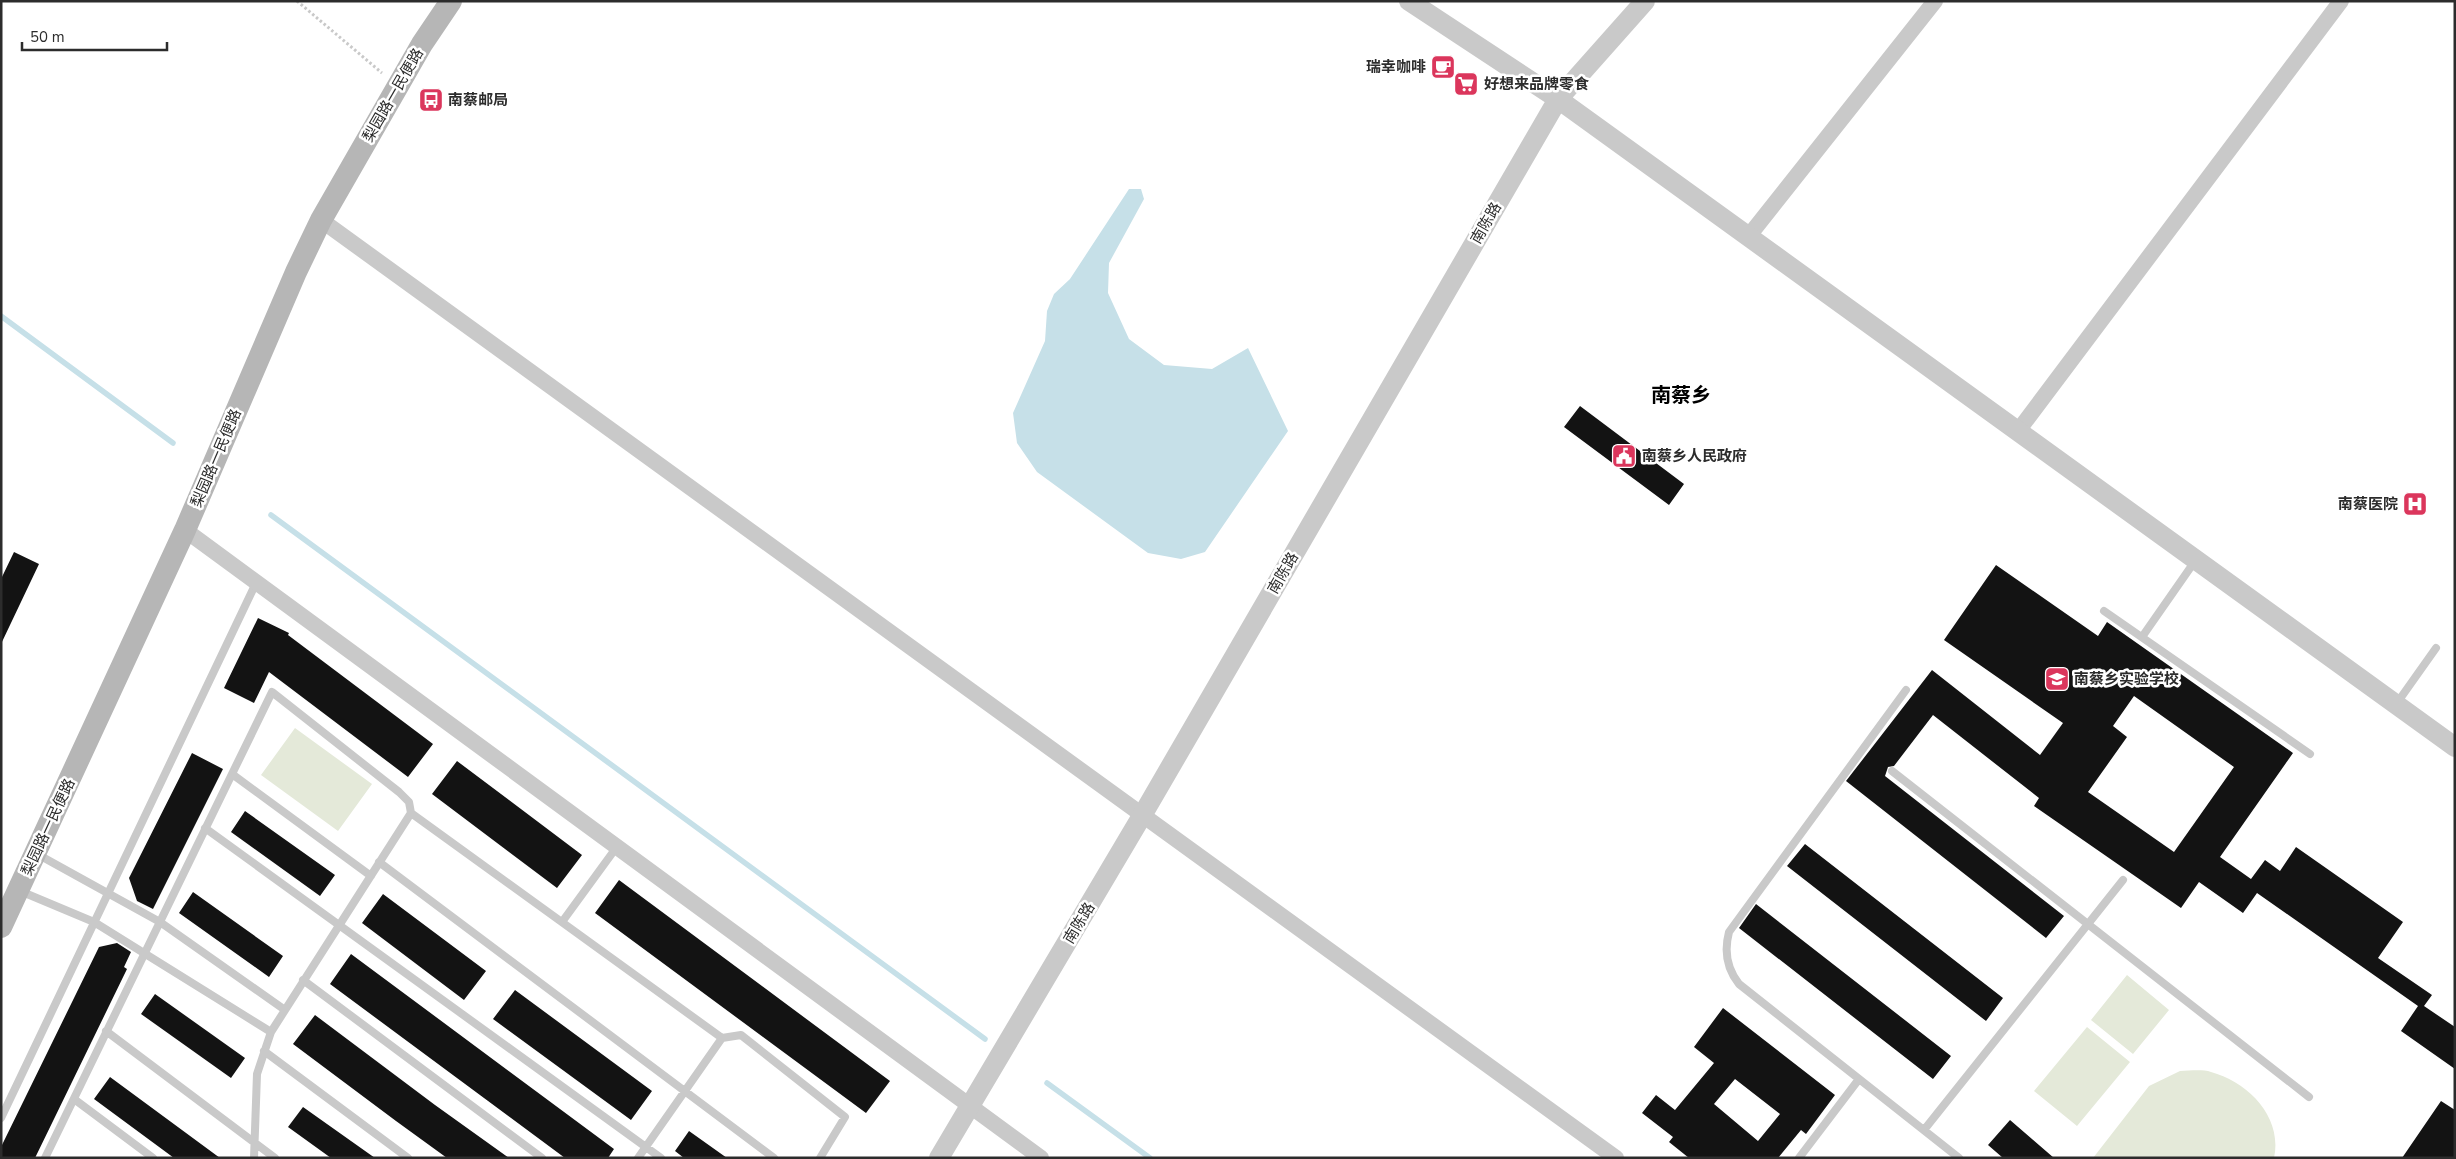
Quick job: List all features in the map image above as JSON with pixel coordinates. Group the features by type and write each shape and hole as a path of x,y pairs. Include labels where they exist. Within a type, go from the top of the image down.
{"main road":[{"name":"梨园路一民便路","path":"1,927 185,530 296,272 321,220 398,87 451,1"}],"street":[{"name":"南陈路","path":"939,1158 1143,814 1558,99 1645,1"},
{"path":"1748,237 1935,1"},
{"path":"2018,431 2340,1"},
{"path":"1414,2 1558,99 2455,747"},
{"path":"321,220 1616,1158"},
{"path":"185,530 1041,1158"}],"lane":[{"path":"2142,637 2196,560"},
{"path":"1,1118 256,583"},
{"path":"2104,611 2310,754"},
{"path":"2396,705 2436,648"},
{"path":"1906,690 1865,750 1729,932 1726,943 1729,966 1739,984 1959,1158"},
{"path":"45,1158 272,692 399,792 409,802 411,813 271,1032 257,1074 254,1158"},
{"path":"1892,771 2309,1097"},
{"path":"232,774 371,876"},
{"path":"411,813 722,1038"},
{"path":"205,828 661,1158"},
{"path":"562,922 616,848"},
{"path":"36,853 160,922 285,1010"},
{"path":"379,862 774,1158"},
{"path":"1924,1130 2123,880"},
{"path":"18,890 94,922 271,1032"},
{"path":"304,980 542,1158"},
{"path":"106,1031 275,1158"},
{"path":"638,1158 722,1038 740,1034 845,1117 820,1158"},
{"path":"264,1051 408,1158"},
{"path":"1800,1158 1859,1079"},
{"path":"74,1099 153,1158"}],"path":[{"path":"297,1 398,87"}],"green space":[{"path":"295,728 372,784 338,831 261,775"},
{"path":"2127,975 2169,1010 2133,1054 2091,1020"},
{"path":"2087,1027 2130,1062 2077,1126 2034,1091"},
{"path":"2200,1070 2211,1072 2238,1084 2250,1093 2268,1115 2275,1143 2274,1158 2093,1158 2149,1086 2180,1071"}],"water":[{"path":"1129,189 1141,189 1144,199 1109,263 1108,293 1129,339 1164,365 1212,369 1248,348 1288,431 1205,552 1181,559 1148,553 1037,472 1017,443 1013,413 1045,341 1047,311 1054,294 1070,279"}],"building":[{"name":"南蔡乡人民政府","path":"1580,406 1684,484 1669,505 1564,427"},
{"path":"14,552 39,564 1,644 1,579"},
{"path":"1996,565 2098,636 2107,622 2293,753 2220,857 2251,879 2265,860 2280,871 2296,847 2403,922 2378,958 2432,995 2424,1006 2455,1027 2455,1069 2401,1031 2418,1006 2257,893 2243,913 2199,882 2181,908 2034,806 2039,798 1933,715 1894,766 1888,767 1885,776 2064,916 2046,938 1846,781 1932,670 2040,755 2063,723 1944,640","holes":["2134,696 2234,767 2174,852 2088,792 2127,737 2113,726"]},
{"path":"258,618 289,633 288,635 433,744 408,777 269,672 254,703 224,688"},
{"path":"192,753 223,769 153,909 137,901 129,878"},
{"path":"457,761 582,855 557,888 432,794"},
{"path":"245,811 335,875 320,896 231,832"},
{"path":"1805,844 2003,998 1986,1021 1787,866"},
{"path":"619,880 890,1081 866,1113 595,913"},
{"path":"193,892 283,956 269,977 179,913"},
{"path":"383,894 486,971 464,1000 362,923"},
{"path":"1756,904 1951,1056 1933,1079 1739,928"},
{"path":"117,943 131,952 124,967 127,969 35,1158 1,1158 1,1147 99,947"},
{"path":"351,954 614,1149 608,1158 565,1158 330,984"},
{"path":"515,990 652,1091 631,1120 493,1019"},
{"path":"155,994 245,1058 231,1078 141,1014"},
{"path":"1723,1008 1835,1095 1806,1134 1801,1130 1778,1158 1689,1158 1669,1142 1673,1137 1642,1113 1656,1095 1675,1110 1714,1063 1694,1047","holes":["1735,1079 1780,1114 1758,1141 1714,1104"]},
{"path":"315,1015 509,1158 447,1158 396,1121 293,1044"},
{"path":"110,1077 220,1158 174,1158 94,1099"},
{"path":"2441,1101 2455,1110 2455,1158 2402,1158"},
{"path":"303,1107 375,1158 331,1158 288,1127"},
{"path":"2010,1120 2054,1158 2003,1158 1988,1145"},
{"path":"689,1131 727,1158 684,1158 675,1151"}],"waterway":[{"path":"1,316 173,443"},
{"path":"271,515 985,1039"},
{"path":"1047,1083 1150,1158"}],"place":[{"name":"瑞幸咖啡","path":"1443,67"},
{"name":"好想来品牌零食","path":"1466,84"},
{"name":"南蔡邮局","path":"431,100"},
{"name":"南蔡乡人民政府","path":"1624,456"},
{"name":"南蔡医院","path":"2415,504"},
{"name":"南蔡乡实验学校","path":"2057,679"}],"district":[{"name":"南蔡乡","path":"1681,395"}]}
